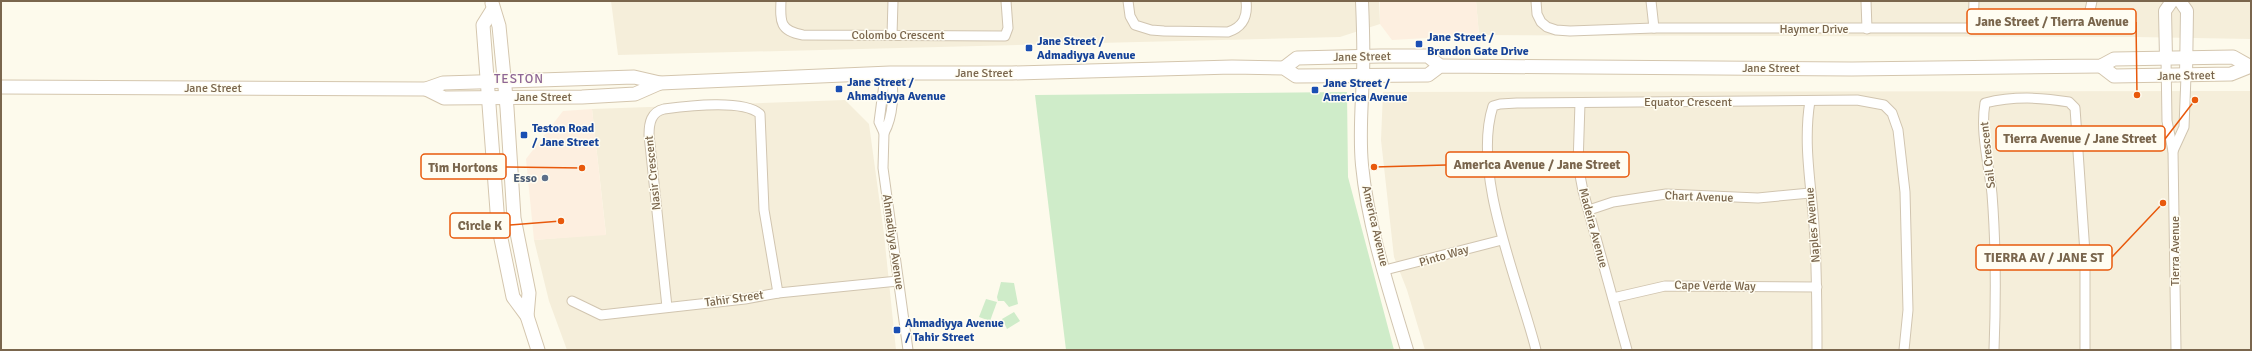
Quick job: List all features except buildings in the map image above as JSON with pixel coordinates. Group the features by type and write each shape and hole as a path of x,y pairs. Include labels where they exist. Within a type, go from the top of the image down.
{"main road":[{"path":"492,5 499,26 506,97 514,218 529,293 527,316"},
{"path":"492,5 483,25 498,224 513,297 527,316 538,350"},
{"name":"Jane Street","path":"1284,68 1297,58 1428,56 1440,66"},
{"name":"Jane Street","path":"1,87 426,89 443,83 634,77 660,83 890,73 1012,73 1232,67 1284,68 1296,76 1428,75 1440,66 1860,69 2101,66 2114,59 2233,57 2250,66"},
{"name":"Jane Street","path":"2101,66 2114,76 2186,76 2231,74 2250,66"},
{"name":"Jane Street","path":"426,89 444,98 582,97 635,94 660,83"}],"street":[{"name":"Colombo Crescent","path":"780,1 780,18 782,25 792,33 803,35 1005,36 1008,28 1006,1"},
{"path":"892,35 893,1"},
{"path":"1128,1 1130,16 1135,24 1151,30 1228,32 1239,28 1243,24 1246,1"},
{"name":"America Avenue","path":"1362,1 1363,75 1360,118 1362,163 1367,202 1407,350"},
{"name":"Haymer Drive","path":"1536,1 1537,14 1541,22 1547,27 1556,30 1654,28 1867,29 2081,27 2087,24 2092,1"},
{"path":"1651,1 1654,28"},
{"path":"1866,1 1867,29"},
{"path":"1974,1 1974,28"},
{"path":"2166,58 2165,11 2172,1"},
{"path":"2180,1 2187,11 2186,76"},
{"name":"Tierra Avenue","path":"2166,58 2166,121 2173,151 2176,350"},
{"name":"Ahmadiyya Avenue","path":"890,73 884,84 879,122 884,133 883,168 893,231 898,281 908,350"},
{"name":"Tierra Avenue","path":"2173,151 2184,127 2186,76"},
{"name":"Sail Crescent","path":"1994,350 1994,235 1992,194 1984,134 1985,103 2001,99 2022,97 2069,102 2075,108 2085,254 2085,350"},
{"name":"Naples Avenue","path":"1810,101 1807,134 1817,287 1817,350"},
{"name":"Equator Crescent","path":"1536,350 1502,240 1489,167 1488,135 1493,106 1517,103 1868,101 1884,105 1892,113 1898,130 1904,192 1908,310 1904,350"},
{"name":"Madeira Avenue","path":"1580,103 1578,165 1597,247 1627,350"},
{"name":"Nasir Crescent","path":"667,307 648,136 652,116 657,110 664,109 726,105 754,109 760,114 764,210 778,292"},
{"name":"Chart Avenue","path":"1589,210 1613,202 1666,194 1758,198 1810,193"},
{"name":"Pinto Way","path":"1385,270 1399,268 1502,240"},
{"name":"Tahir Street","path":"572,301 601,315 745,299 778,292 898,281"},
{"name":"Cape Verde Way","path":"1613,298 1665,286 1817,287"}],"shaded area":[{"path":"611,1 1379,1 1380,24 1340,37 618,55"},
{"path":"1380,1 1476,1 1479,35 1392,40 1380,24"},
{"path":"1476,1 2251,1 2251,39 2136,37 1479,35"},
{"path":"2251,91 2251,350 1425,350 1407,290 1394,257 1381,140 1383,92"},
{"path":"845,100 869,124 884,234 896,350 567,350 549,301 534,240 606,234 592,109"},
{"path":"592,109 606,235 534,240 526,159 563,111"}],"green space":[{"path":"1347,92 1348,177 1394,350 1066,350 1035,95"},
{"path":"1001,282 1014,283 1018,304 1009,307 1004,301 998,301 997,297"},
{"path":"986,299 997,302 990,321 979,317"},
{"path":"1014,312 1020,321 1007,329 1002,319"}],"place":[{"name":"Jane Street / Brandon Gate Drive","path":"1419,44"},
{"name":"Jane Street / Admadiyya Avenue","path":"1029,48"},
{"name":"Jane Street / Ahmadiyya Avenue","path":"839,89"},
{"name":"Jane Street / America Avenue","path":"1315,90"},
{"name":"Jane Street / Tierra Avenue","path":"2137,95"},
{"name":"Tierra Avenue / Jane Street","path":"2195,100"},
{"name":"Teston Road / Jane Street","path":"524,135"},
{"name":"America Avenue / Jane Street","path":"1374,167"},
{"name":"Tim Hortons","path":"582,168"},
{"name":"Esso","path":"545,178"},
{"name":"TIERRA AV / JANE ST","path":"2163,203"},
{"name":"Circle K","path":"561,221"},
{"name":"Ahmadiyya Avenue / Tahir Street","path":"897,330"}],"district":[{"name":"TESTON","path":"519,79"}]}
